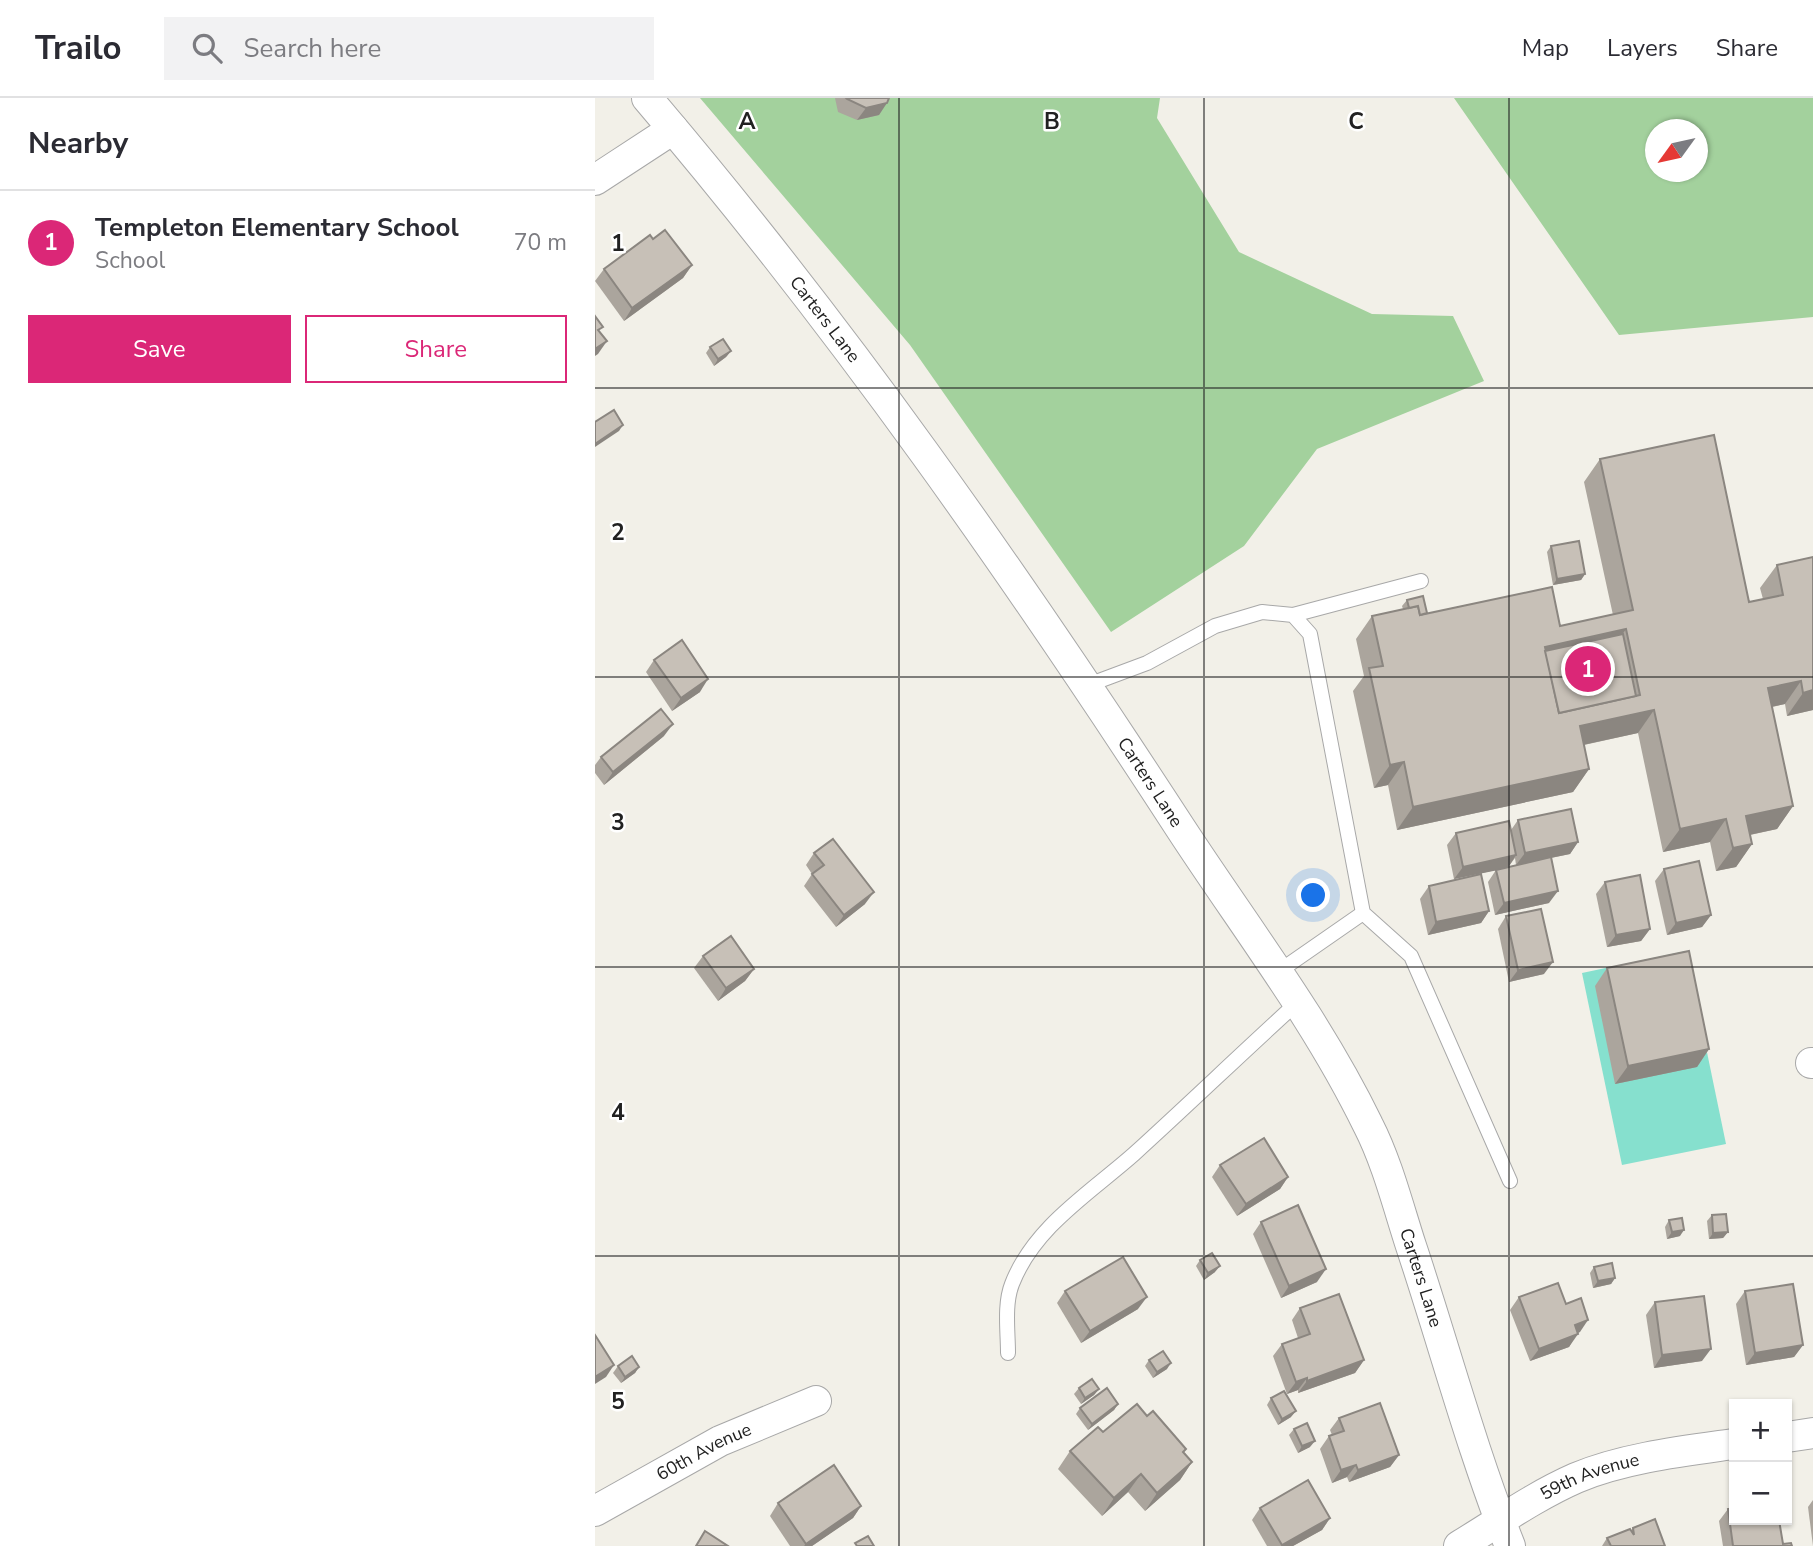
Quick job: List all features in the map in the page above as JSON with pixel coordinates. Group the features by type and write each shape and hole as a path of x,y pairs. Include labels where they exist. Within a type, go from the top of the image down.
{"street":[{"name":"Carters Lane","path":"647,98 779,258 894,408 1088,685 1200,858 1298,1002 1370,1128 1505,1533"},
{"path":"595,180 673,129"},
{"name":"60th Avenue","path":"595,1511 719,1441 816,1401"},
{"path":"1792,1436 1813,1433"},
{"name":"59th Avenue","path":"1459,1546 1505,1533 1577,1478 1625,1463 1729,1445"}],"lane":[{"path":"1088,685 1146,663 1215,626 1262,612 1293,615 1421,581"},
{"path":"1293,615 1310,634 1363,913 1411,956 1510,1181"},
{"path":"1278,972 1363,913"},
{"path":"1009,1353 1011,1286 1029,1253 1053,1223 1134,1154 1298,1002"}],"green space":[{"path":"700,98 1160,98 1157,118 1239,252 1372,314 1453,316 1484,381 1317,449 1244,546 1111,632 910,345"},
{"path":"1454,98 1813,98 1813,317 1619,335"}],"shaded area":[{"path":"1686,951 1726,1144 1622,1165 1582,973"}],"building":[{"path":"846,98 889,98 887,103 866,108"},
{"path":"665,230 692,265 632,308 604,269 650,235 653,239"},
{"path":"595,316 603,327 598,330 607,341 595,349"},
{"path":"723,339 731,351 718,359 710,347"},
{"path":"614,410 623,425 595,444 595,422"},
{"path":"1714,435 1749,602 1783,595 1777,565 1813,557 1813,690 1803,693 1801,681 1768,688 1793,806 1746,816 1752,844 1733,848 1726,819 1680,829 1654,710 1580,726 1589,769 1413,807 1404,762 1390,765 1369,668 1383,666 1372,616 1418,606 1420,615 1552,587 1560,626 1633,610 1600,459","holes":["1626,629 1640,695 1559,713 1545,647"]},
{"path":"1579,541 1585,574 1557,579 1551,546"},
{"path":"1423,596 1427,613 1420,615 1418,606 1409,608 1407,600"},
{"path":"1623,634 1636,696 1559,713 1545,651"},
{"path":"682,640 708,679 681,698 654,660"},
{"path":"661,709 673,724 613,772 601,757"},
{"path":"1571,809 1578,842 1525,853 1518,820"},
{"path":"1509,821 1516,855 1463,867 1456,833"},
{"path":"833,839 874,892 844,915 812,874 824,865 814,853"},
{"path":"1551,857 1558,891 1504,903 1496,870"},
{"path":"1699,861 1711,915 1676,923 1664,869"},
{"path":"1481,874 1489,911 1436,922 1429,886"},
{"path":"1640,875 1650,929 1616,935 1605,882"},
{"path":"1541,909 1553,962 1518,970 1506,916"},
{"path":"731,936 754,969 726,988 703,956"},
{"path":"1689,951 1709,1049 1628,1066 1607,968"},
{"path":"1264,1138 1288,1177 1246,1204 1220,1165"},
{"path":"1298,1205 1326,1269 1289,1286 1261,1222"},
{"path":"1726,1214 1728,1232 1713,1233 1712,1215"},
{"path":"1682,1218 1684,1230 1672,1232 1669,1220"},
{"path":"1212,1253 1220,1266 1208,1273 1200,1260"},
{"path":"1123,1257 1147,1297 1090,1331 1065,1291"},
{"path":"1612,1263 1615,1278 1598,1281 1594,1267"},
{"path":"1558,1283 1566,1304 1581,1298 1588,1320 1575,1325 1578,1334 1539,1349 1519,1297"},
{"path":"1793,1284 1803,1345 1755,1353 1745,1291"},
{"path":"1339,1294 1364,1360 1307,1381 1307,1378 1296,1382 1282,1344 1310,1334 1300,1308"},
{"path":"1704,1296 1711,1349 1662,1355 1655,1302"},
{"path":"595,1335 614,1365 595,1377"},
{"path":"1163,1351 1171,1363 1157,1372 1149,1360"},
{"path":"632,1356 639,1367 625,1377 618,1366"},
{"path":"1092,1379 1099,1389 1085,1398 1079,1388"},
{"path":"1107,1388 1118,1404 1092,1424 1080,1408"},
{"path":"1284,1391 1296,1411 1282,1419 1271,1398"},
{"path":"1380,1403 1399,1455 1358,1470 1356,1465 1341,1470 1329,1436 1344,1431 1339,1418"},
{"path":"1137,1404 1147,1416 1153,1411 1186,1449 1183,1452 1192,1462 1157,1493 1141,1474 1114,1498 1070,1451 1098,1427 1103,1432"},
{"path":"1307,1423 1315,1441 1302,1446 1294,1429"},
{"path":"834,1465 861,1506 806,1544 778,1503"},
{"path":"1308,1480 1330,1518 1282,1545 1260,1508"},
{"path":"1655,1519 1665,1546 1611,1546 1607,1538 1630,1529 1634,1535 1633,1528"},
{"path":"1730,1525 1780,1525 1783,1544 1791,1543 1792,1546 1733,1546"},
{"path":"705,1531 728,1546 696,1546"},
{"path":"868,1536 874,1546 857,1546 855,1543"}],"place":[{"name":"Templeton Elementary School","path":"1588,669"}]}
